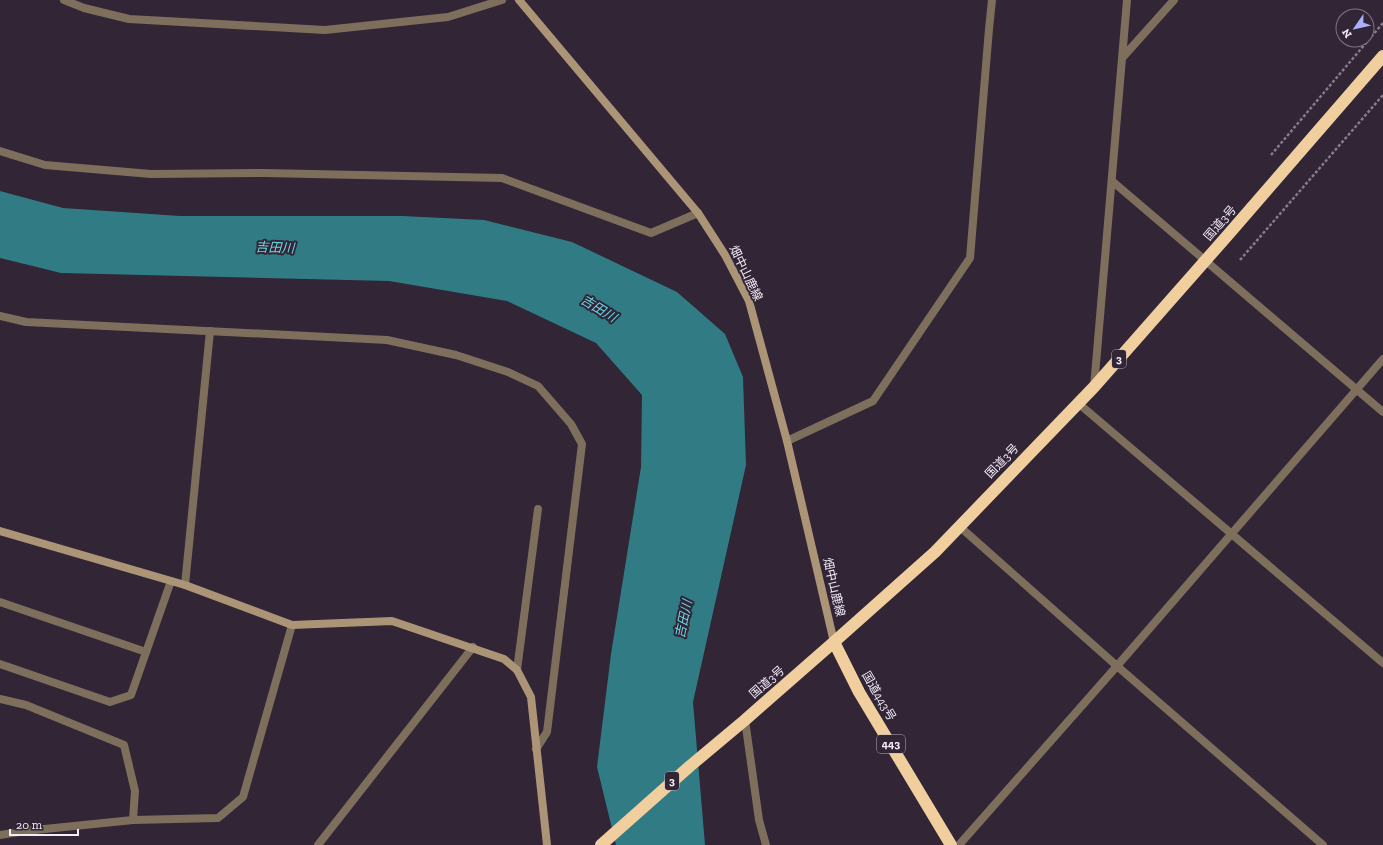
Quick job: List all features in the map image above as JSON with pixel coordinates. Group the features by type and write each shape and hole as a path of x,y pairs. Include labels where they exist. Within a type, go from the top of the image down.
{"highway":[{"name":"国道3号","path":"601,845 935,552 1094,387 1206,261 1383,56"},
{"name":"国道443号","path":"834,642 859,692 951,845"}],"street":[{"path":"64,0 84,8 129,19 325,30 448,17 502,0"},
{"name":"畑中山鹿線","path":"520,0 698,213 725,255 748,301 787,441 834,642"},
{"path":"787,441 873,402 970,258 992,0"},
{"path":"1094,387 1127,0"},
{"path":"1123,57 1174,0"},
{"path":"0,151 45,165 150,174 264,173 502,178 651,233 698,213"},
{"path":"1112,181 1383,412"},
{"path":"0,316 26,322 387,340 456,355 508,372 538,386 571,424 582,444 547,732 536,749"},
{"path":"185,586 210,331"},
{"path":"959,845 1117,666 1383,359"},
{"path":"1078,403 1383,663"},
{"path":"517,670 538,509"},
{"path":"959,526 1117,666 1324,845"},
{"path":"0,531 171,581 292,625 392,621 473,647 504,659 517,670 531,697 547,845"},
{"path":"0,664 110,702 131,695 171,581"},
{"path":"0,602 146,652"},
{"path":"0,834 133,820 218,818 243,797 292,625"},
{"path":"318,845 473,647"},
{"path":"0,699 26,705 124,745 135,791 133,820"},
{"path":"745,720 759,820 766,845"}],"path":[{"path":"1269,157 1383,23"},
{"path":"1240,260 1383,95"}],"water":[{"name":"吉田川","path":"0,191 63,208 180,216 402,216 484,220 572,242 677,292 725,334 743,377 746,465 693,702 705,845 616,845 597,767 611,654 641,467 642,395 596,343 507,301 389,281 61,273 0,258"}]}
